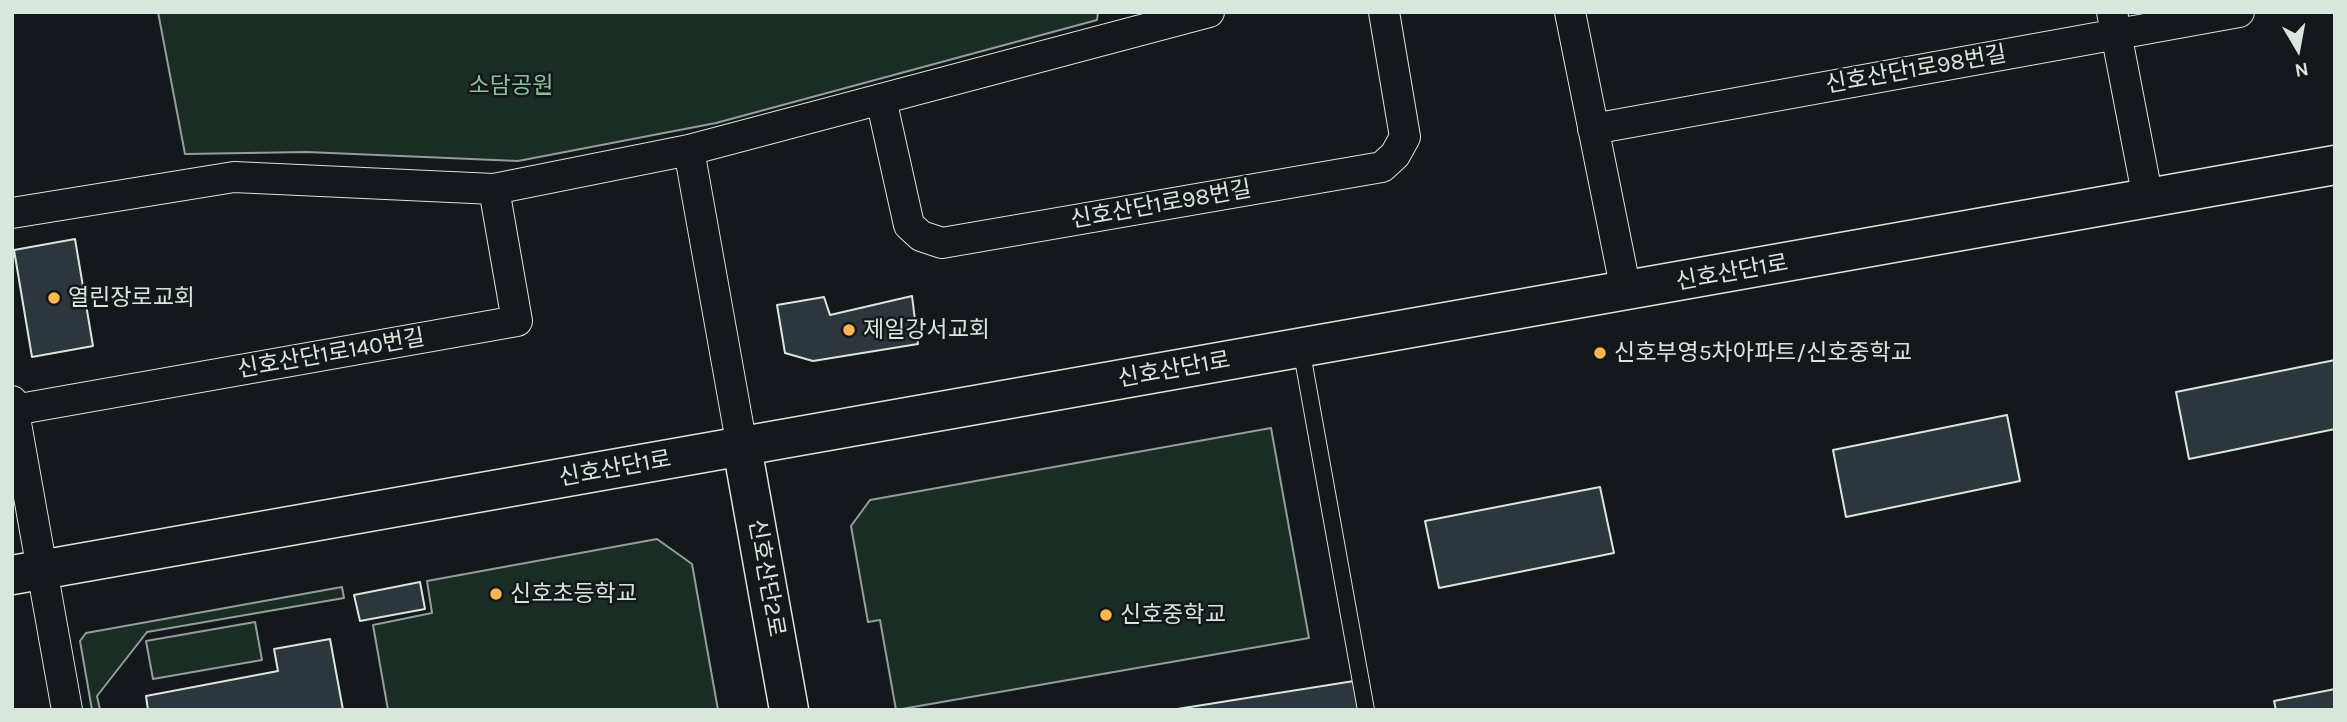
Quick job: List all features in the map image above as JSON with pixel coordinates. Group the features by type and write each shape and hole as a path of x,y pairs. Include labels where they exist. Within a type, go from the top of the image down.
{"main road":[{"name":"신호산단1로","path":"27,573 2335,165"},
{"name":"신호산단2로","path":"742,447 789,710"}],"street":[{"path":"12,213 234,177 494,189 689,150 1209,12"},
{"name":"신호산단1로98번길","path":"881,99 909,225 921,236 942,243 1382,167 1395,155 1405,137 1384,12"},
{"path":"1570,12 1626,291"},
{"name":"신호산단1로98번길","path":"1593,129 2115,23 2239,12"},
{"path":"2115,23 2148,199"},
{"path":"689,150 742,447"},
{"name":"신호산단1로140번길","path":"67,710 27,573 13,406 517,321 494,189"}],"lane":[{"path":"1301,348 1366,710"}],"green space":[{"name":"소담공원","path":"158,12 1098,12 1097,20 716,123 518,161 307,152 185,154"},
{"name":"신호중학교","path":"1271,428 1309,638 896,710 880,620 868,622 851,526 870,500"},
{"path":"657,539 692,564 718,710 388,710 373,625 432,613 427,581"},
{"path":"342,587 344,598 147,632 97,696 100,710 92,710 80,641 86,633"},
{"path":"255,622 262,660 153,679 146,641"}],"building":[{"name":"열린장로교회","path":"75,239 93,346 32,357 14,250"},
{"name":"제일강서교회","path":"912,296 918,344 813,361 785,353 777,305 824,297 830,315"},
{"path":"2335,360 2335,429 2189,459 2176,392"},
{"path":"2007,415 2020,481 1846,517 1833,450"},
{"path":"1600,487 1614,553 1439,588 1425,521"},
{"path":"420,582 425,609 360,621 354,595"},
{"path":"330,639 343,710 148,710 146,696 278,671 274,649"},
{"path":"1354,681 1359,710 1171,710"},
{"path":"2335,689 2335,710 2276,710 2274,701"}],"place":[{"name":"열린장로교회","path":"54,298"},
{"name":"제일강서교회","path":"849,330"},
{"name":"신호부영5차아파트/신호중학교","path":"1600,353"},
{"name":"신호초등학교","path":"496,594"},
{"name":"신호중학교","path":"1106,615"}]}
